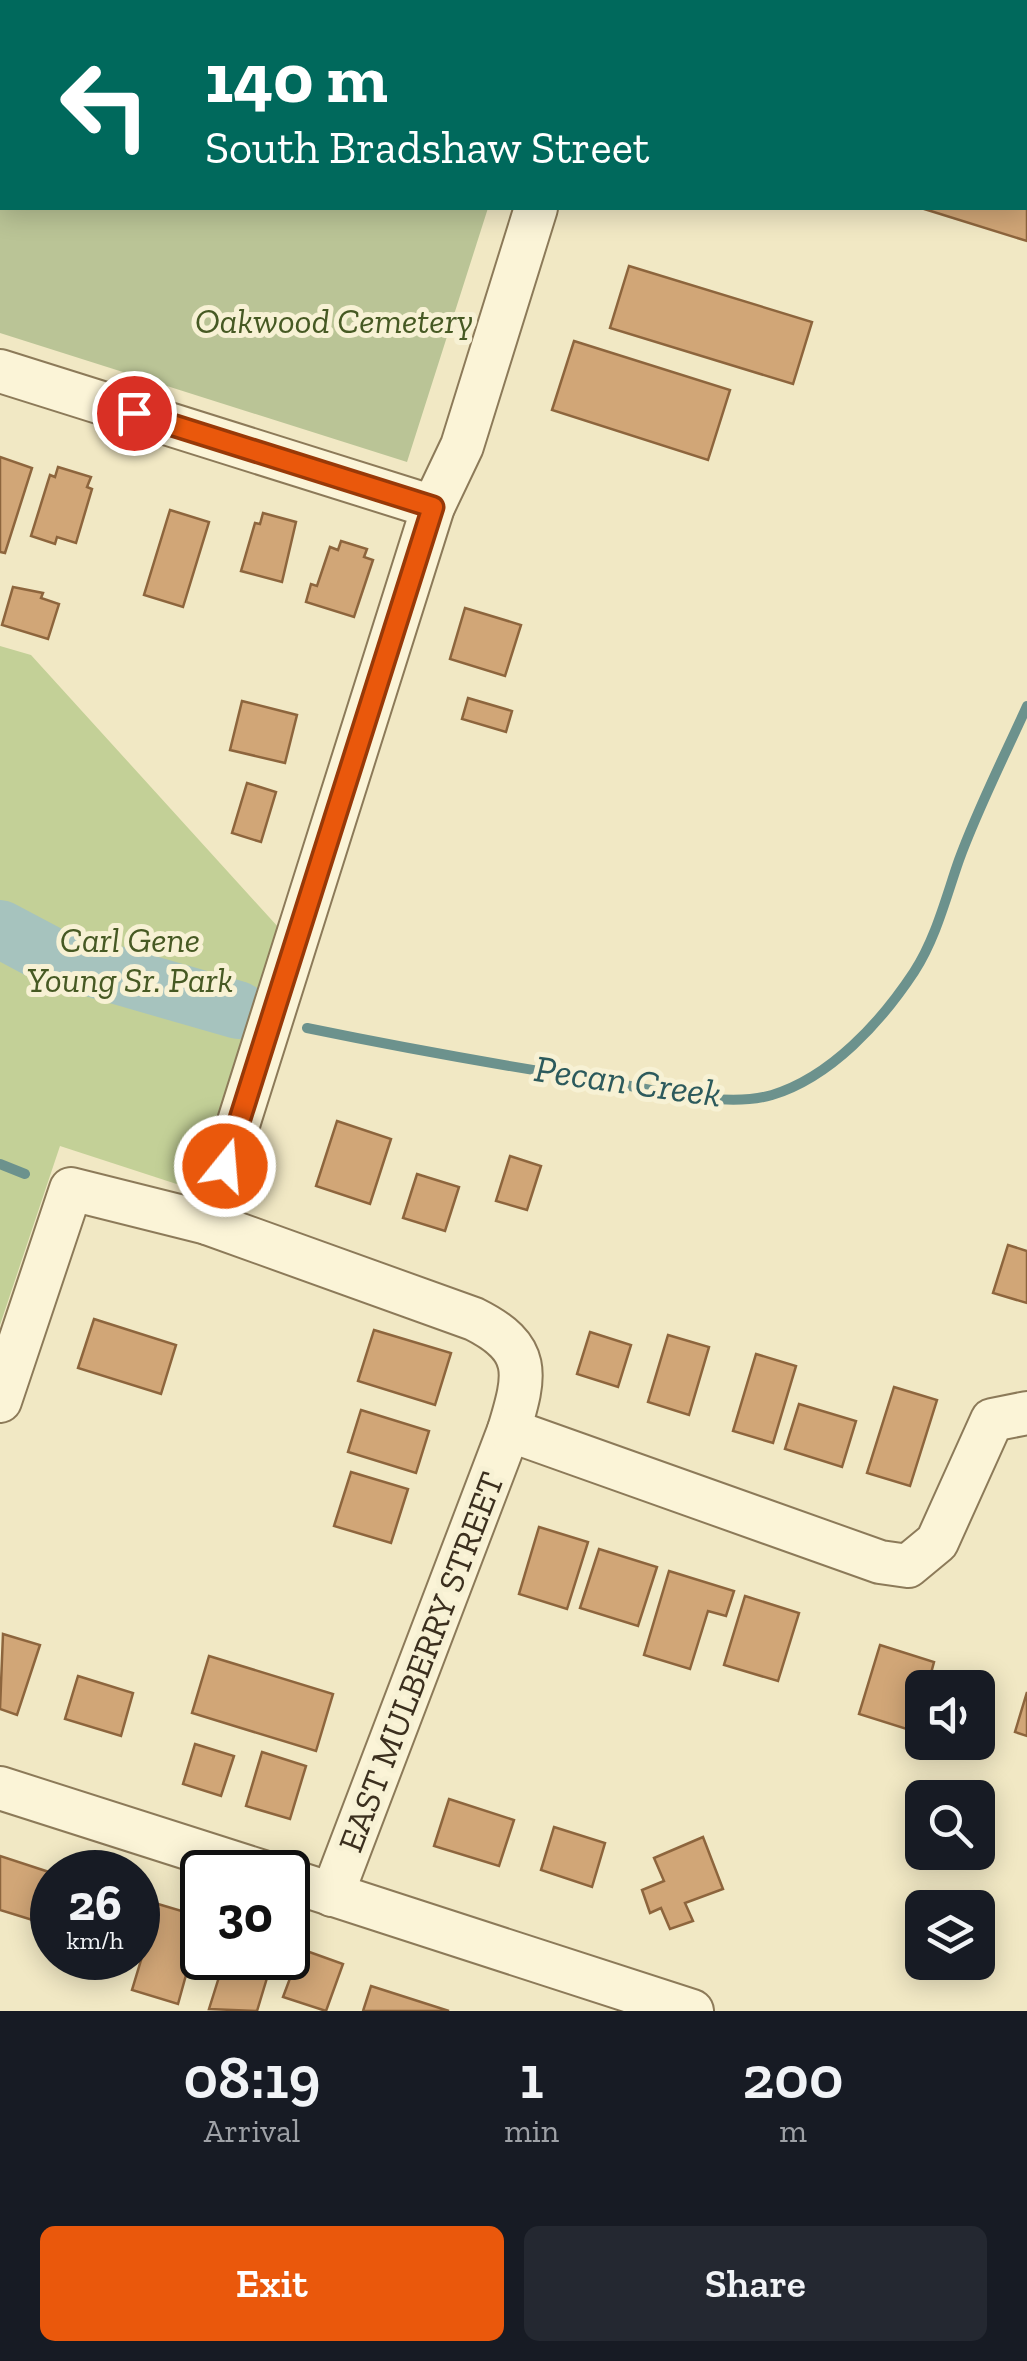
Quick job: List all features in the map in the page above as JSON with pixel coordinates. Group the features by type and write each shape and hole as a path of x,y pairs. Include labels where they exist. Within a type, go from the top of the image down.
{"street":[{"path":"207,1223 433,507 462,446 535,210"},
{"path":"0,371 433,507"},
{"name":"EAST MULBERRY STREET","path":"0,1400 70,1189 207,1223 474,1319 499,1332 520,1357 520,1390 509,1430 332,1895"},
{"path":"509,1430 880,1562 908,1566 937,1542 992,1420 1027,1412"},
{"path":"0,1788 194,1850"},
{"path":"310,1888 692,2011"}],"green space":[{"name":"Oakwood Cemetery","path":"0,210 487,210 407,462 0,333"},
{"name":"Carl Gene Young Sr. Park","path":"0,646 31,655 279,928 195,1190 60,1146 0,1325"}],"building":[{"path":"927,210 1027,210 1027,241"},
{"path":"629,266 812,322 793,384 610,328"},
{"path":"574,341 730,390 708,460 552,410"},
{"path":"0,457 32,468 5,553 0,552"},
{"path":"58,467 91,477 87,487 92,489 76,543 57,537 55,544 31,536 50,475 55,477"},
{"path":"170,510 209,522 183,607 144,595"},
{"path":"263,513 296,522 282,582 241,571 255,523 260,524"},
{"path":"341,541 367,549 364,557 373,560 354,617 306,602 311,584 317,586 330,547 338,550"},
{"path":"13,587 43,593 41,598 59,604 48,639 2,625"},
{"path":"465,608 521,625 505,676 450,659"},
{"path":"468,698 512,711 506,732 462,719"},
{"path":"242,701 297,715 285,763 230,750"},
{"path":"247,783 276,792 261,842 232,833"},
{"path":"337,1121 391,1139 370,1204 316,1186"},
{"path":"510,1156 541,1166 527,1210 496,1201"},
{"path":"417,1174 459,1187 445,1231 403,1218"},
{"path":"1008,1245 1027,1251 1027,1303 993,1293"},
{"path":"94,1319 176,1345 161,1394 78,1368"},
{"path":"374,1330 451,1353 435,1405 358,1381"},
{"path":"590,1332 631,1345 618,1387 577,1374"},
{"path":"668,1335 709,1347 689,1415 648,1402"},
{"path":"756,1354 796,1366 773,1443 733,1431"},
{"path":"894,1387 937,1400 910,1486 867,1473"},
{"path":"799,1404 856,1421 842,1467 785,1449"},
{"path":"361,1410 429,1431 416,1473 348,1452"},
{"path":"351,1472 408,1489 391,1543 334,1526"},
{"path":"539,1527 588,1542 567,1609 519,1594"},
{"path":"599,1549 657,1567 638,1626 580,1608"},
{"path":"669,1571 734,1591 726,1616 708,1611 690,1669 644,1655"},
{"path":"745,1596 799,1613 778,1681 724,1665"},
{"path":"3,1634 40,1645 17,1715 0,1709"},
{"path":"880,1645 934,1662 932,1670 905,1670 905,1728 859,1714"},
{"path":"209,1656 333,1694 316,1751 192,1713"},
{"path":"78,1676 133,1693 121,1736 65,1719"},
{"path":"1027,1692 1027,1736 1015,1732"},
{"path":"195,1744 234,1756 221,1796 183,1784"},
{"path":"262,1752 306,1766 290,1819 246,1806"},
{"path":"449,1799 514,1820 499,1866 434,1846"},
{"path":"554,1827 605,1843 592,1887 541,1870"},
{"path":"703,1837 723,1889 685,1903 693,1921 670,1929 661,1908 650,1913 642,1890 664,1881 654,1858"},
{"path":"0,1856 30,1866 30,1919 0,1910"},
{"path":"160,1905 180,1910 180,1980 185,1980 178,2004 132,1990 135,1980 160,1980"},
{"path":"310,1952 343,1964 326,2011 283,1997 289,1980 310,1980"},
{"path":"218,1980 266,1980 257,2011 209,2009"},
{"path":"371,1986 449,2011 363,2011"}],"waterway":[{"name":"Pecan Creek","path":"307,1028 694,1097 754,1099 794,1087 853,1046 886,1010 922,959 974,821 1027,706"},
{"name":"Pecan Creek","path":"0,929 51,956 238,1010"},
{"path":"0,1164 25,1174"}],"route":[{"path":"134,413 433,507 225,1166"}]}
